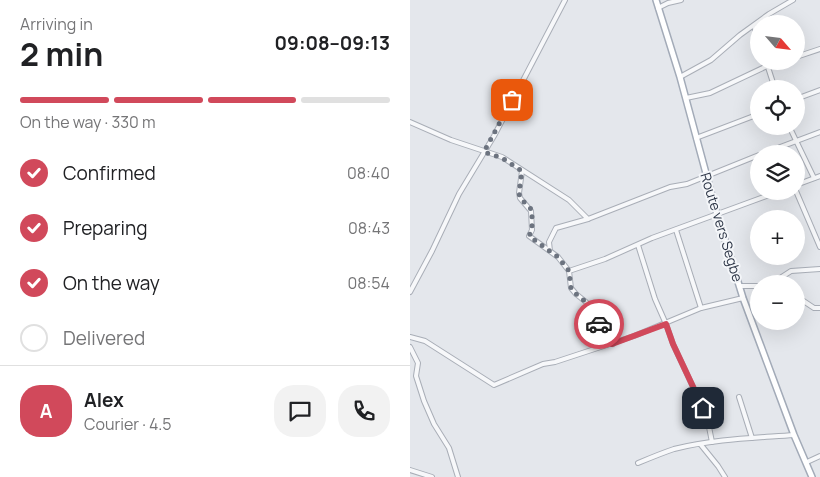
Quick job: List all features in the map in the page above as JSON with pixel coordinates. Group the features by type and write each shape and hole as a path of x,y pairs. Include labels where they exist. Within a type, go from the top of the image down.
{"main road":[{"name":"Route vers Segbe","path":"656,0 686,98 717,214 740,286 794,435 812,477"}],"street":[{"path":"410,292 459,194 484,152 565,0"},
{"path":"658,8 681,0"},
{"path":"768,15 793,0"},
{"path":"680,77 711,60 750,29"},
{"path":"805,54 820,49"},
{"path":"686,98 710,93 759,70"},
{"path":"805,96 820,90"},
{"path":"696,138 750,117"},
{"path":"410,122 451,140 502,158 569,200 588,219"},
{"path":"782,145 820,132"},
{"path":"793,135 814,178"},
{"path":"550,251 549,242 556,228 588,219 670,187 687,184 750,158"},
{"path":"522,171 520,198 532,210 532,230 529,236 558,257 569,271 571,288 586,302 612,344"},
{"path":"805,182 820,176"},
{"path":"569,271 605,259 755,200"},
{"path":"800,200 820,247"},
{"path":"676,230 700,308"},
{"path":"638,245 654,299 707,417 712,442"},
{"path":"785,275 791,271 820,268"},
{"path":"740,286 750,286"},
{"path":"410,337 425,341 494,385 543,364 612,344 666,324 700,308 744,298"},
{"path":"805,302 814,308 820,308"},
{"path":"410,347 418,363 416,376 424,401 434,424 449,448 458,477"},
{"path":"738,397 752,438"},
{"path":"638,463 671,450 689,446 712,442 794,435"},
{"path":"701,445 725,477"},
{"path":"807,462 820,456"},
{"path":"410,470 432,477"}],"way so far":[{"path":"512,100 484,152 502,158 522,171 520,198 532,210 532,230 529,236 558,257 569,271 571,288 586,302 599,324"}],"route":[{"path":"599,324 612,344 666,324 673,344 703,408"}]}
